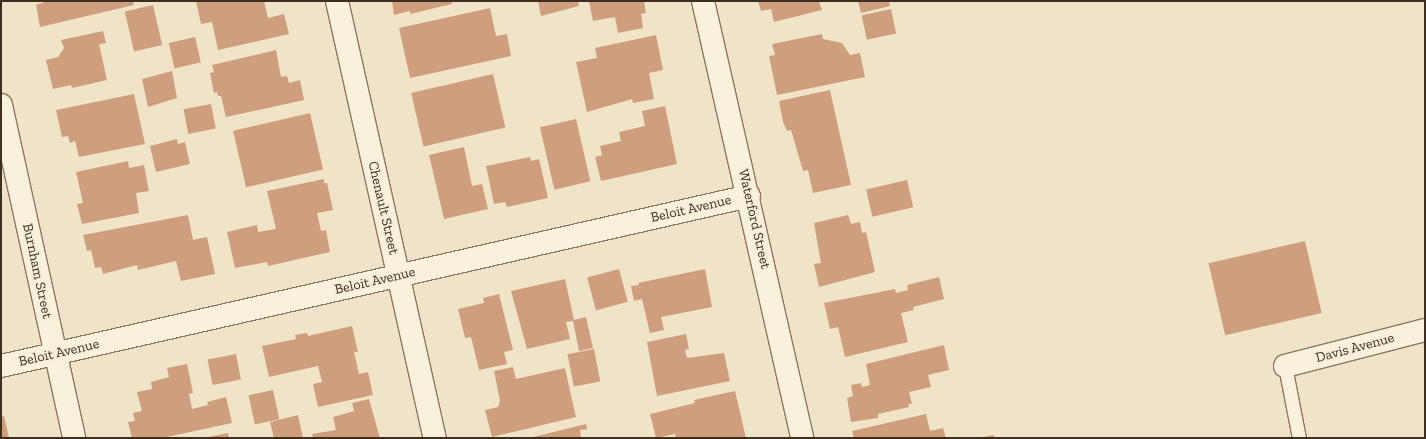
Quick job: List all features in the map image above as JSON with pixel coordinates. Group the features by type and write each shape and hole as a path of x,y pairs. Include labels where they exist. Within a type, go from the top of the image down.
{"street":[{"name":"Chenault Street","path":"337,1 435,438"},
{"name":"Waterford Street","path":"703,1 749,196 802,438"},
{"name":"Burnham Street","path":"1,105 74,438"},
{"name":"Beloit Avenue","path":"1,366 749,196"},
{"name":"Davis Avenue","path":"1285,366 1425,330"}],"lane":[{"path":"1285,366 1299,438"}],"building":[{"path":"48,1 133,1 134,5 40,27 36,5"},
{"path":"196,1 264,1 268,18 284,14 289,34 218,50 212,22 201,24"},
{"path":"392,1 451,1 452,4 410,14 410,11 394,15"},
{"path":"538,1 578,1 579,6 541,16"},
{"path":"589,1 644,1 646,13 641,14 643,28 618,33 615,17 593,21"},
{"path":"758,1 819,1 822,10 774,22 771,9 761,11"},
{"path":"858,1 889,1 890,6 861,13"},
{"path":"153,5 162,45 134,51 125,12"},
{"path":"490,8 496,36 507,34 511,56 410,78 399,28"},
{"path":"891,9 896,33 867,40 862,15"},
{"path":"103,31 106,43 99,44 107,80 72,88 71,85 53,89 46,60 58,57 64,48 61,40"},
{"path":"822,34 823,39 842,43 850,55 860,53 865,77 777,95 769,56 775,55 772,44"},
{"path":"656,35 663,70 649,73 654,99 633,103 632,99 587,112 576,62 597,58 595,48"},
{"path":"195,37 201,62 175,68 169,43"},
{"path":"276,50 281,77 287,76 289,83 300,80 304,100 226,117 221,96 218,96 217,92 214,93 210,73 214,72 212,65"},
{"path":"172,71 177,98 148,107 142,79"},
{"path":"493,74 505,128 424,146 411,93"},
{"path":"830,90 851,185 813,193 808,170 803,171 791,130 787,131 783,122 779,101"},
{"path":"134,94 145,144 79,157 75,141 70,143 68,136 62,137 56,110"},
{"path":"211,104 216,129 188,134 184,109"},
{"path":"665,106 677,164 601,181 595,157 602,155 600,146 621,141 619,132 645,126 642,111"},
{"path":"310,113 323,170 246,187 233,131"},
{"path":"576,119 590,181 554,190 540,127"},
{"path":"177,139 178,144 185,142 190,164 156,172 150,146"},
{"path":"464,147 472,186 482,184 488,209 444,219 429,155"},
{"path":"530,157 531,161 539,159 548,198 507,207 505,202 494,204 486,166"},
{"path":"128,161 129,168 144,165 149,191 136,193 139,213 82,224 77,204 83,203 76,172"},
{"path":"324,179 324,183 327,183 333,210 317,213 321,231 326,230 330,252 268,266 267,262 235,268 227,232 257,225 258,232 276,229 267,191"},
{"path":"907,180 913,207 872,217 866,189"},
{"path":"188,215 193,240 207,237 215,274 181,281 176,261 138,270 137,265 103,274 101,267 95,268 91,250 87,251 83,235"},
{"path":"848,215 851,224 860,222 862,233 866,232 875,272 819,287 814,264 821,263 814,223"},
{"path":"1305,241 1322,313 1225,335 1209,263"},
{"path":"619,269 628,302 596,310 587,278"},
{"path":"705,269 712,307 661,317 664,330 650,333 642,299 634,301 631,286 639,285 638,283"},
{"path":"939,277 944,299 913,307 914,310 901,313 908,342 845,357 838,327 830,329 824,303 895,289 896,293 908,290 907,285"},
{"path":"565,279 574,320 586,317 593,348 579,351 573,321 566,322 570,339 527,349 511,291"},
{"path":"499,294 513,350 504,352 507,364 479,370 471,337 465,338 458,309 484,303 483,298"},
{"path":"352,326 358,352 354,352 359,374 368,372 373,395 318,407 313,384 322,382 318,366 269,377 262,346 296,339 295,335 307,333 308,336"},
{"path":"686,334 689,349 685,350 687,358 724,353 730,381 657,396 647,342"},
{"path":"944,345 949,370 928,375 931,387 909,392 912,404 908,404 909,407 878,414 878,418 851,422 847,398 853,396 851,385 861,383 862,387 870,385 866,364"},
{"path":"594,349 600,381 574,387 567,354"},
{"path":"236,354 241,380 212,385 208,360"},
{"path":"187,364 193,393 189,394 192,409 208,405 207,402 226,397 232,423 162,438 132,438 128,422 135,421 133,413 142,411 137,392 152,389 151,382 169,377 167,368"},
{"path":"513,367 516,379 565,368 576,417 492,437 485,410 498,407 500,401 494,371"},
{"path":"273,390 279,419 255,425 249,395"},
{"path":"735,391 746,438 676,438 675,434 656,438 650,414 695,403 694,400"},
{"path":"369,399 380,438 313,438 312,434 336,430 333,417 354,411 352,403"},
{"path":"926,414 930,431 943,428 946,438 854,438 852,431"},
{"path":"298,415 303,438 274,438 270,422"},
{"path":"4,416 9,438 1,438 1,417"},
{"path":"586,424 587,429 580,430 581,438 529,438"},
{"path":"228,433 229,438 208,438 208,437"},
{"path":"994,435 994,438 983,438 983,437"}]}
